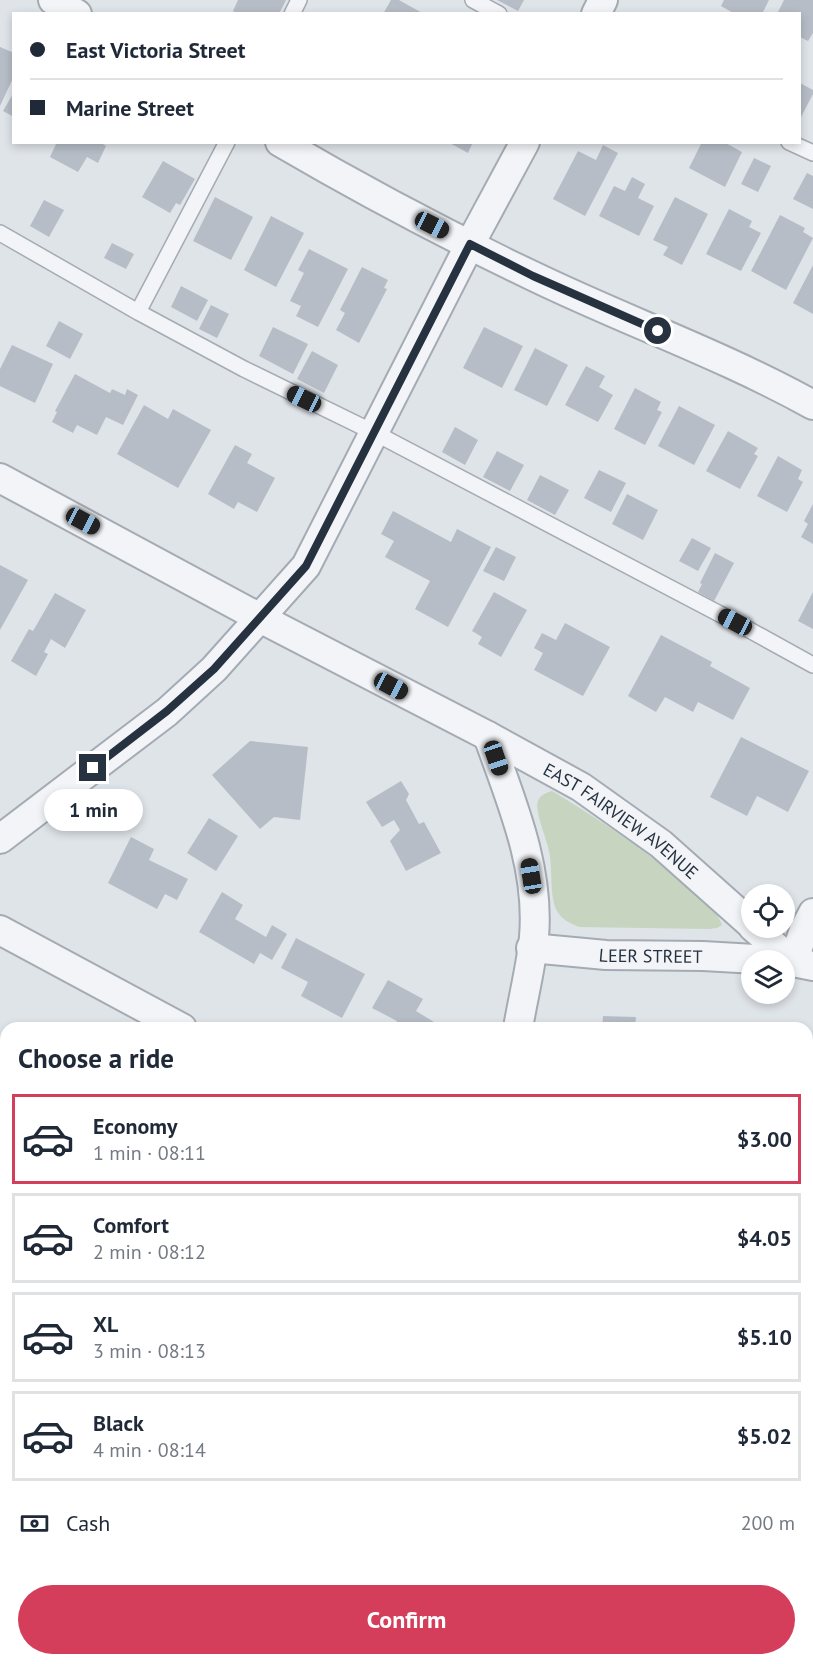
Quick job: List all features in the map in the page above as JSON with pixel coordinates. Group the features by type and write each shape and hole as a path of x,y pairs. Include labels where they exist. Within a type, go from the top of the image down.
{"street":[{"path":"53,0 74,12"},
{"path":"284,144 340,176 533,276 732,364 813,405"},
{"path":"0,839 167,711 214,669 306,566 470,244 524,144"},
{"name":"EAST FAIRVIEW AVENUE","path":"0,478 581,787 661,844 741,916"},
{"path":"488,736 519,825 533,892 534,937 519,1022"},
{"path":"795,951 813,913"},
{"path":"0,930 171,1022"},
{"name":"EAST FAIRVIEW AVENUE","path":"764,938 777,950"},
{"name":"LEER STREET","path":"531,948 606,955 703,956 741,959"}],"lane":[{"path":"473,0 495,12"},
{"path":"138,312 226,144"},
{"path":"793,144 813,153"},
{"path":"0,233 138,312 244,369 375,433 813,665"}],"green space":[{"path":"552,791 618,833 673,874 697,893 714,911 722,925 709,929 579,927 569,923 559,914 555,905 549,851 537,806 544,794"}],"building":[{"path":"238,0 286,0 280,12 233,11"},
{"path":"391,0 399,0 420,12 384,12"},
{"path":"497,0 524,0 518,11"},
{"path":"724,0 769,0 763,12 732,12 721,6"},
{"path":"784,0 813,0 813,33 808,41 801,38 801,12 778,12"},
{"path":"0,47 12,52 12,80 0,106"},
{"path":"801,84 813,90 801,117"},
{"path":"12,95 12,116 3,111"},
{"path":"56,144 103,144 106,146 98,163 87,157 78,172 50,157"},
{"path":"452,144 472,144 468,153"},
{"path":"701,144 728,144 742,152 725,187 689,168"},
{"path":"603,145 618,153 585,216 553,199 578,151 596,160"},
{"path":"754,158 771,166 758,192 741,184"},
{"path":"163,161 195,179 180,205 176,203 170,213 142,197"},
{"path":"807,173 813,176 813,209 793,199"},
{"path":"632,177 645,184 638,198 654,206 639,236 599,216 614,186 625,191"},
{"path":"215,197 253,217 231,260 193,241"},
{"path":"675,197 708,214 682,265 663,255 668,247 653,240"},
{"path":"44,200 64,210 49,237 30,226"},
{"path":"729,209 752,221 749,227 761,233 741,271 706,254"},
{"path":"780,215 805,228 803,232 813,238 786,290 751,271"},
{"path":"271,216 304,233 276,287 244,270"},
{"path":"112,243 134,254 126,269 104,258"},
{"path":"309,249 348,269 318,327 296,316 301,306 290,301 304,273 298,270"},
{"path":"813,265 813,314 793,303"},
{"path":"362,267 388,280 384,288 387,289 359,343 336,330 345,313 340,310"},
{"path":"181,286 208,300 197,321 171,307"},
{"path":"211,305 229,314 217,338 199,329"},
{"path":"59,321 83,334 70,359 46,346"},
{"path":"273,327 308,344 293,374 259,356"},
{"path":"484,327 523,346 502,388 463,368"},
{"path":"12,345 53,364 35,403 0,386 0,369"},
{"path":"535,348 568,365 547,406 514,390"},
{"path":"312,351 338,365 324,393 297,379"},
{"path":"586,366 605,376 599,387 613,395 598,422 565,405"},
{"path":"75,374 110,393 112,389 125,395 127,389 138,395 123,425 106,417 97,435 77,425 73,433 52,422 57,412 55,411"},
{"path":"635,388 661,402 657,410 662,412 645,445 614,429"},
{"path":"144,405 168,419 173,409 211,430 178,488 117,454"},
{"path":"679,406 715,425 694,465 658,446"},
{"path":"455,427 478,440 465,465 442,452"},
{"path":"728,431 758,448 754,454 758,456 740,489 706,471"},
{"path":"235,445 252,454 247,463 275,478 257,512 238,502 234,509 208,494"},
{"path":"497,451 524,465 510,491 483,477"},
{"path":"778,456 802,470 798,479 803,482 787,512 757,496"},
{"path":"599,470 626,483 611,512 584,498"},
{"path":"540,475 569,490 555,515 527,500"},
{"path":"627,494 658,510 643,540 612,524"},
{"path":"813,504 813,544 801,537 808,524 804,521"},
{"path":"393,511 451,542 457,529 491,547 448,627 415,609 430,581 385,557 394,541 381,534"},
{"path":"692,538 711,548 698,571 679,561"},
{"path":"496,547 516,557 504,581 483,571"},
{"path":"715,553 734,563 714,601 698,592"},
{"path":"0,565 28,580 0,630"},
{"path":"494,592 527,610 501,657 478,644 482,637 472,631"},
{"path":"813,592 813,629 798,621"},
{"path":"55,593 86,610 65,648 51,639 44,652 48,654 36,676 11,661 29,629 33,631"},
{"path":"565,623 610,647 583,696 534,670 543,653 534,648 542,633 556,640"},
{"path":"661,635 712,662 710,666 750,688 733,720 698,702 693,712 665,697 656,712 628,696"},
{"path":"741,737 809,771 788,812 757,796 747,816 710,797"},
{"path":"250,741 308,747 300,820 274,817 260,829 212,775"},
{"path":"401,781 409,794 406,800 419,824 424,822 441,853 406,871 390,841 400,830 394,820 382,827 366,802"},
{"path":"209,818 238,836 216,871 187,853"},
{"path":"131,837 154,849 149,860 188,879 177,900 165,894 157,909 108,883"},
{"path":"222,892 243,905 235,919 266,937 272,925 287,934 272,960 260,953 254,964 199,932"},
{"path":"296,938 365,974 342,1018 301,996 308,982 281,968"},
{"path":"388,980 423,999 416,1011 434,1022 397,1022 372,1008"},
{"path":"603,1016 636,1017 636,1022 602,1022"}],"route":[{"path":"93,768 167,711 214,669 306,566 470,244 533,276 658,331"}]}
